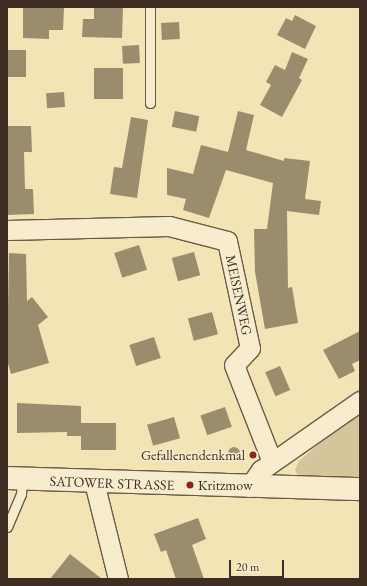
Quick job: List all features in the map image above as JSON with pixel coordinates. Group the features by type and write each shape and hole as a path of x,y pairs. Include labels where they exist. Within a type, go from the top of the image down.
{"main road":[{"name":"SATOWER STRASSE","path":"15,479 360,489"}],"street":[{"name":"MEISENWEG","path":"7,230 169,226 227,241 250,348 234,365 272,462"},
{"path":"250,487 272,462 360,401"},
{"path":"94,482 118,579"}],"lane":[{"path":"150,7 150,103"},
{"path":"7,526 21,494 15,479"}],"shaded area":[{"path":"360,409 360,478 299,477 295,470 299,461"}],"building":[{"path":"23,7 64,7 63,30 49,30 49,39 23,38"},
{"path":"94,7 123,7 122,38 82,37 83,19 94,19"},
{"path":"295,15 316,26 305,49 277,35 286,18 292,21"},
{"path":"179,22 180,39 162,40 161,23"},
{"path":"139,45 140,63 123,64 122,46"},
{"path":"7,50 26,50 26,77 7,77"},
{"path":"292,52 308,59 299,78 302,80 282,117 260,105 271,85 266,82 275,65 285,70"},
{"path":"94,68 123,68 123,99 94,99"},
{"path":"64,92 65,107 47,108 46,93"},
{"path":"175,111 199,116 196,132 172,127"},
{"path":"238,111 254,115 246,150 284,161 284,158 310,161 305,199 321,201 319,215 287,211 288,288 292,287 298,323 265,329 255,272 254,229 267,229 273,183 226,170 209,218 183,210 186,199 167,195 167,168 193,174 201,145 228,152"},
{"path":"131,117 148,120 137,198 110,194 114,167 122,168"},
{"path":"7,126 31,126 32,152 24,152 25,189 33,189 34,214 7,215"},
{"path":"139,245 147,270 122,278 114,253"},
{"path":"194,252 200,275 178,281 172,258"},
{"path":"9,253 26,254 27,301 32,297 48,317 38,325 49,363 11,374 7,360"},
{"path":"212,312 218,334 194,341 188,318"},
{"path":"360,331 360,360 352,364 355,371 339,379 323,350"},
{"path":"154,337 161,358 136,366 129,345"},
{"path":"280,366 290,390 275,396 265,372"},
{"path":"17,403 81,406 81,436 67,436 67,432 17,433"},
{"path":"225,407 232,427 207,435 200,415"},
{"path":"174,417 180,438 153,446 147,425"},
{"path":"81,423 116,423 116,450 81,450"},
{"path":"198,518 206,539 192,545 204,579 176,579 166,550 161,552 154,534"},
{"path":"70,554 102,579 50,579"}],"place":[{"name":"Gefallenendenkmal","path":"253,455"},
{"name":"Kritzmow","path":"190,485"}]}
